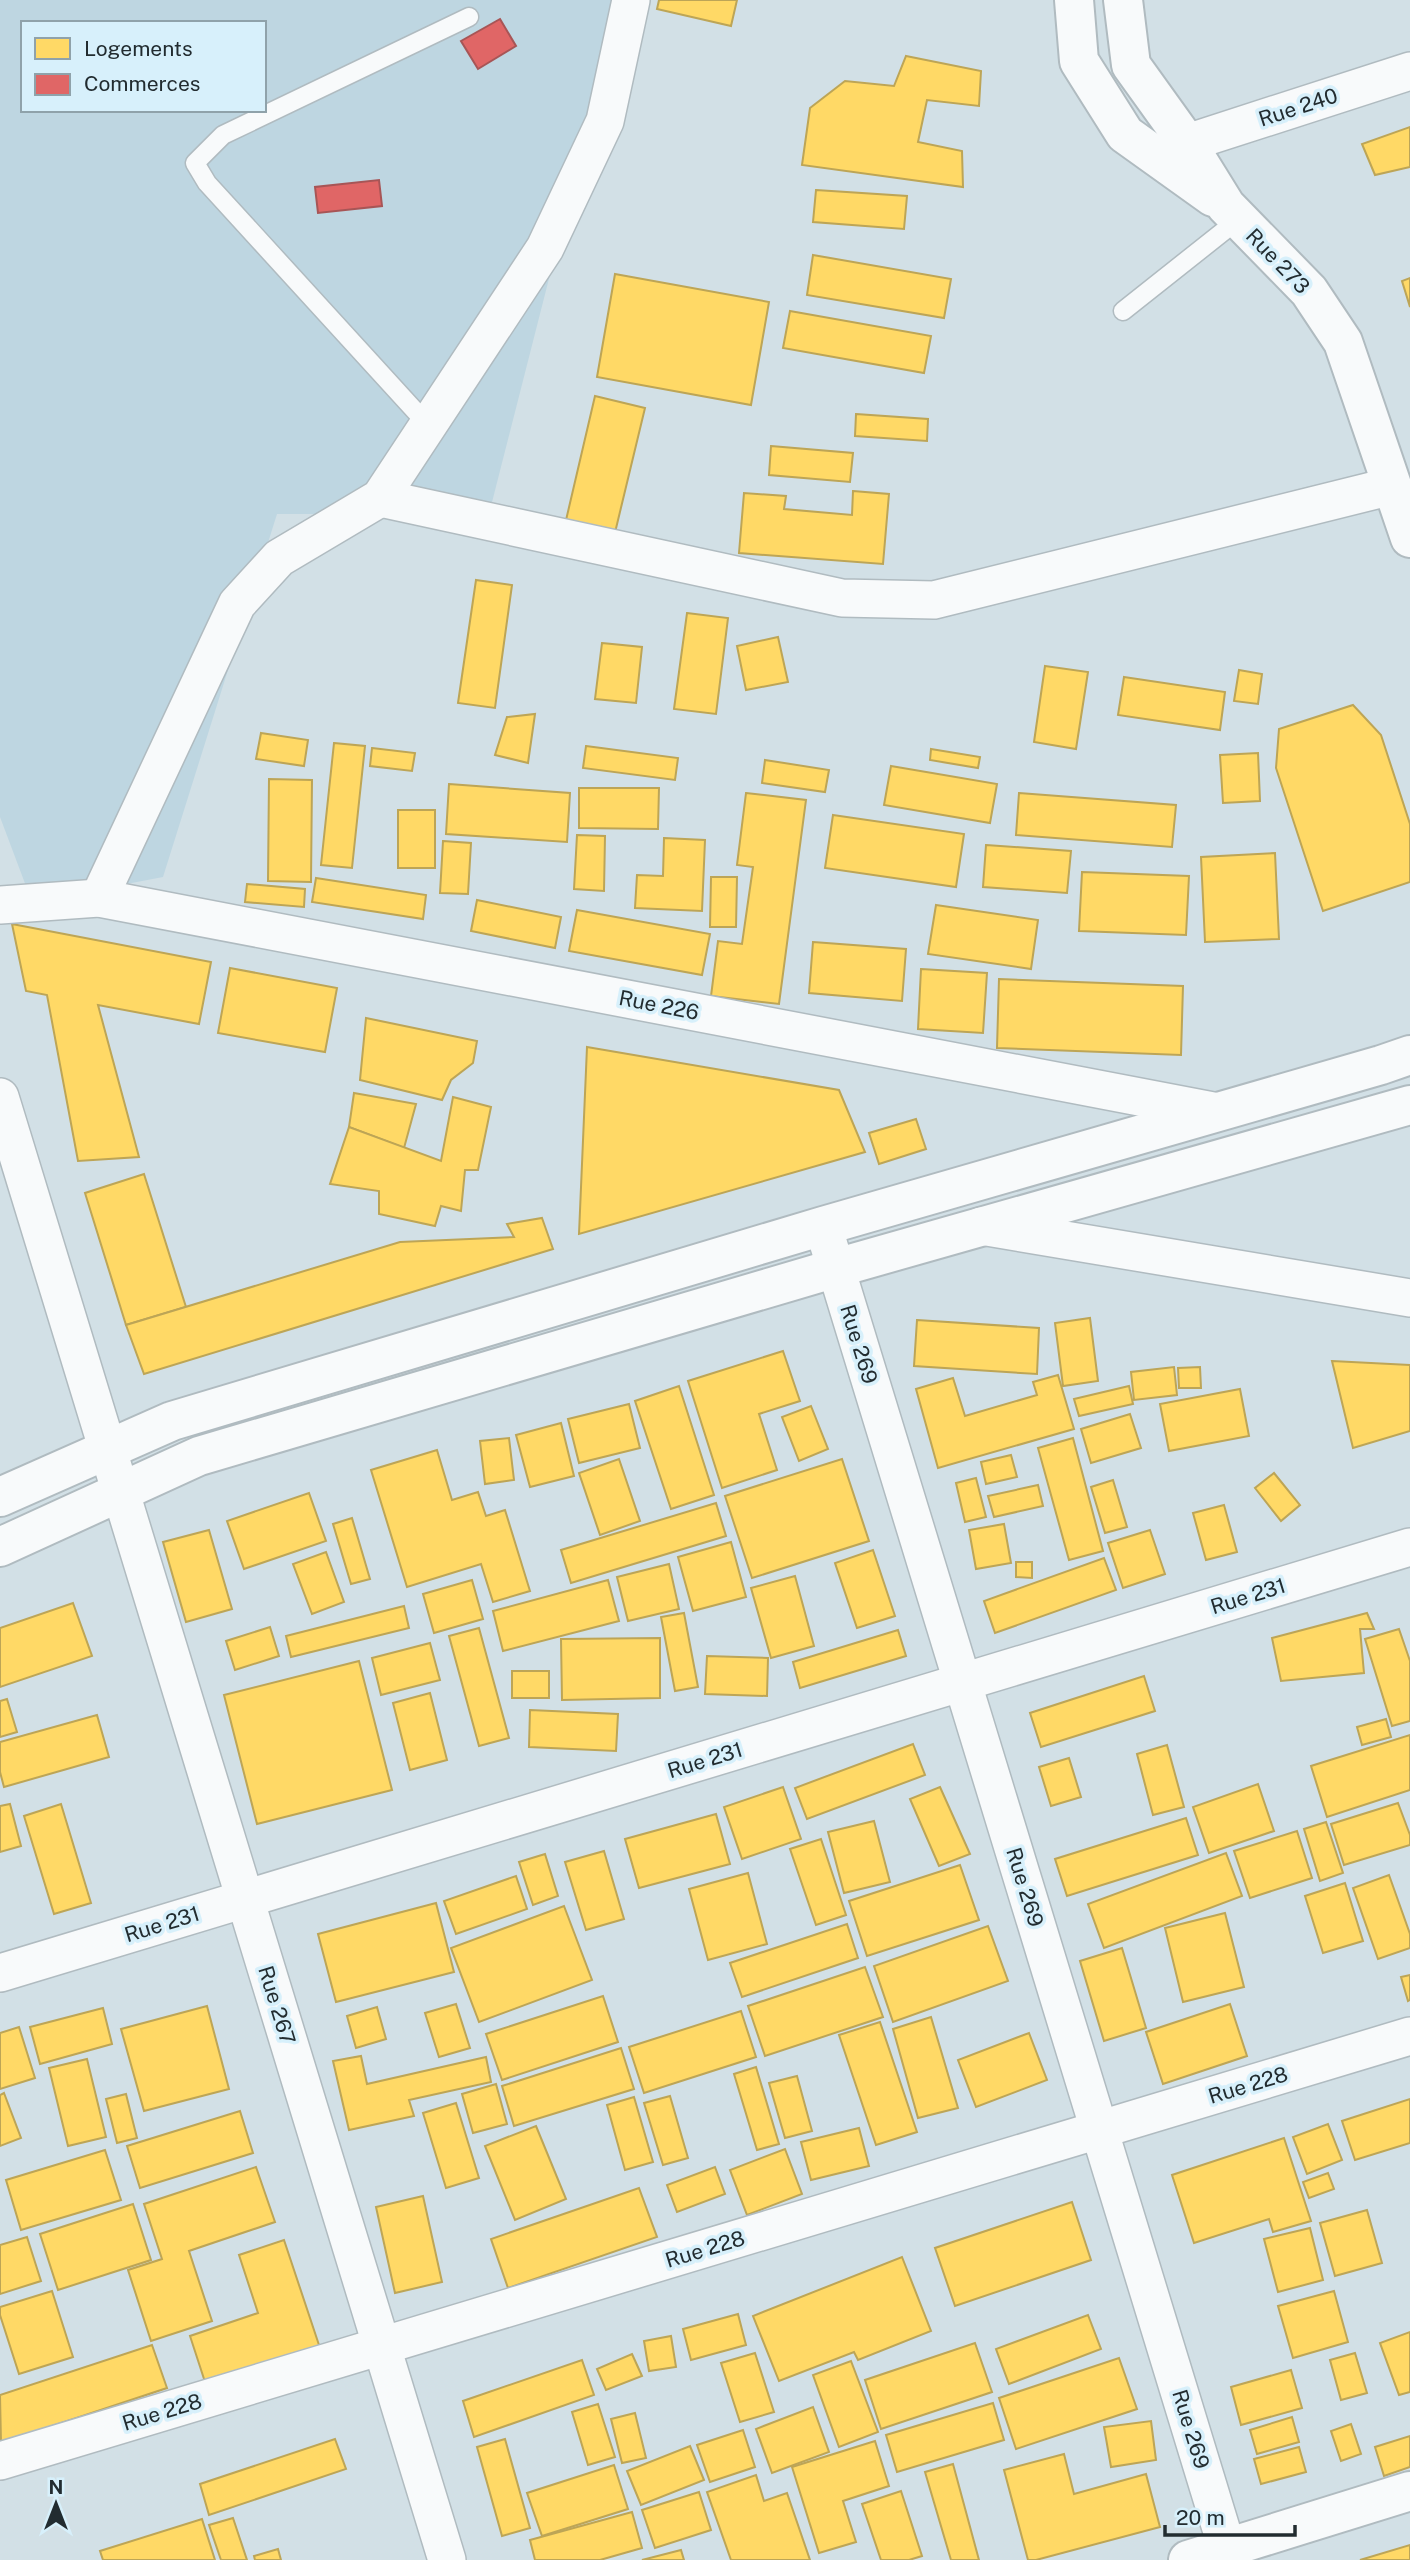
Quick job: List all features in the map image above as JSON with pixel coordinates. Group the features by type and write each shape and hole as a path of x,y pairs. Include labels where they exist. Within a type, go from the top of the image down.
{"main road":[{"name":"Rue 273","path":"1074,0 1079,61 1125,134 1172,150 1309,291 1343,342 1410,538"},
{"path":"1123,0 1131,65 1172,150"},
{"path":"0,1497 172,1421 823,1226 1410,1055"},
{"path":"0,1547 199,1456 836,1268 1410,1105"},
{"path":"1188,2560 1410,2491"}],"street":[{"path":"99,898 237,604 279,558 380,498 545,248 604,121 631,0"},
{"name":"Rue 240","path":"1172,150 1410,71"},
{"path":"380,498 842,598 934,600 1392,486"},
{"name":"Rue 226","path":"0,905 99,898 1218,1112"},
{"name":"Rue 267","path":"0,1097 447,2560"},
{"name":"Rue 269","path":"823,1226 1227,2548"},
{"path":"981,1226 1410,1297"},
{"name":"Rue 231","path":"0,1973 1410,1547"},
{"name":"Rue 228","path":"0,2461 1410,2036"}],"lane":[{"path":"428,425 207,183 195,163 223,135 469,17"},
{"path":"1123,311 1232,213"}],"shaded area":[{"path":"0,0 620,0 489,514 277,514 163,877 32,902 0,817"}],"building: Logements":[{"path":"659,0 737,0 731,26 657,9"},
{"path":"906,56 981,71 979,106 927,100 918,142 962,151 963,187 802,165 810,108 845,81 894,86"},
{"path":"1410,127 1410,167 1375,175 1362,144"},
{"path":"816,190 907,196 904,229 813,222"},
{"path":"813,255 951,279 944,318 807,295"},
{"path":"615,274 769,302 751,405 597,377"},
{"path":"1410,278 1410,307 1402,281"},
{"path":"790,311 931,336 924,373 783,348"},
{"path":"595,396 645,408 612,545 563,533"},
{"path":"856,414 928,419 927,441 855,436"},
{"path":"771,446 853,453 850,482 769,475"},
{"path":"853,491 889,494 883,564 739,553 744,493 786,496 784,509 852,515"},
{"path":"476,580 512,585 495,708 458,703"},
{"path":"687,613 728,618 716,714 674,709"},
{"path":"778,637 788,682 746,690 737,646"},
{"path":"602,643 642,647 636,703 595,699"},
{"path":"1045,666 1088,672 1076,749 1034,742"},
{"path":"1239,670 1262,674 1258,704 1234,701"},
{"path":"1124,677 1225,692 1220,730 1118,715"},
{"path":"1353,705 1381,735 1410,824 1410,882 1323,911 1276,768 1279,729"},
{"path":"535,714 528,763 495,755 507,717"},
{"path":"261,733 308,740 304,766 256,759"},
{"path":"334,743 365,746 352,868 321,865"},
{"path":"586,746 678,758 675,780 583,768"},
{"path":"372,748 415,753 412,771 370,766"},
{"path":"931,749 980,757 978,768 930,760"},
{"path":"1258,753 1260,801 1223,803 1220,755"},
{"path":"765,760 829,770 825,792 762,783"},
{"path":"891,766 997,784 990,823 884,805"},
{"path":"269,779 312,780 311,882 268,881"},
{"path":"449,784 570,793 567,842 446,834"},
{"path":"579,788 659,788 658,829 579,828"},
{"path":"746,793 806,800 779,1004 711,996 718,941 742,944 753,867 737,865"},
{"path":"1019,793 1176,805 1172,847 1016,835"},
{"path":"398,810 435,810 435,868 398,868"},
{"path":"833,815 964,834 956,887 825,868"},
{"path":"577,835 605,836 604,891 574,889"},
{"path":"664,838 705,840 702,911 635,908 637,875 663,876"},
{"path":"443,841 471,843 468,894 440,893"},
{"path":"986,845 1071,851 1067,893 983,887"},
{"path":"1275,853 1279,939 1205,942 1201,857"},
{"path":"1082,872 1189,876 1186,935 1079,931"},
{"path":"711,877 737,877 736,927 710,927"},
{"path":"316,878 426,895 423,919 312,902"},
{"path":"247,884 305,889 304,907 245,902"},
{"path":"477,900 561,917 555,948 471,931"},
{"path":"936,905 1038,920 1031,969 928,954"},
{"path":"577,910 710,934 702,975 569,951"},
{"path":"12,924 211,962 199,1024 98,1005 139,1157 78,1161 47,995 26,991"},
{"path":"813,942 906,949 902,1001 809,993"},
{"path":"230,968 337,988 325,1052 218,1033"},
{"path":"921,969 987,973 983,1033 918,1029"},
{"path":"999,979 1183,986 1181,1055 997,1048"},
{"path":"366,1018 477,1041 473,1063 451,1080 442,1100 360,1080"},
{"path":"587,1047 839,1090 865,1152 579,1234"},
{"path":"354,1093 416,1104 404,1148 349,1127"},
{"path":"453,1097 491,1107 478,1170 465,1170 461,1211 441,1206 435,1226 379,1214 379,1191 330,1184 349,1127 441,1161"},
{"path":"916,1119 926,1149 879,1164 869,1133"},
{"path":"144,1174 186,1307 126,1325 85,1193"},
{"path":"542,1218 553,1249 144,1374 126,1325 400,1242 514,1237 507,1224"},
{"path":"1090,1318 1098,1381 1063,1386 1055,1323"},
{"path":"917,1320 1039,1328 1037,1374 914,1366"},
{"path":"783,1351 800,1401 759,1414 777,1470 722,1488 688,1381"},
{"path":"1332,1361 1410,1365 1410,1431 1353,1448"},
{"path":"1174,1367 1177,1395 1134,1400 1131,1372"},
{"path":"1200,1367 1201,1388 1179,1388 1178,1368"},
{"path":"1058,1375 1074,1429 938,1468 916,1389 953,1378 965,1416 1037,1395 1033,1382"},
{"path":"679,1386 714,1495 671,1509 635,1401"},
{"path":"1129,1386 1133,1404 1079,1416 1074,1399"},
{"path":"1240,1389 1249,1436 1169,1451 1160,1404"},
{"path":"629,1404 640,1448 579,1463 568,1419"},
{"path":"811,1406 828,1449 799,1461 782,1417"},
{"path":"1130,1414 1141,1448 1091,1463 1081,1429"},
{"path":"561,1423 574,1476 530,1487 516,1435"},
{"path":"509,1438 514,1480 485,1484 480,1441"},
{"path":"1073,1438 1103,1551 1069,1560 1038,1448"},
{"path":"437,1450 452,1500 478,1492 486,1516 505,1510 530,1591 493,1602 481,1564 407,1587 371,1470"},
{"path":"1011,1455 1017,1477 986,1484 981,1462"},
{"path":"619,1459 640,1521 600,1535 579,1473"},
{"path":"842,1459 869,1541 752,1578 725,1496"},
{"path":"1274,1473 1300,1505 1281,1521 1255,1488"},
{"path":"976,1478 986,1517 965,1522 956,1483"},
{"path":"1113,1480 1127,1527 1105,1533 1091,1487"},
{"path":"1038,1485 1043,1506 994,1517 988,1496"},
{"path":"309,1493 326,1541 244,1569 227,1521"},
{"path":"716,1503 726,1536 571,1583 561,1550"},
{"path":"1224,1505 1237,1552 1206,1560 1193,1513"},
{"path":"352,1518 370,1579 351,1584 333,1524"},
{"path":"1004,1524 1011,1563 976,1569 969,1530"},
{"path":"209,1530 232,1609 186,1622 163,1542"},
{"path":"1150,1530 1165,1574 1123,1588 1108,1543"},
{"path":"731,1542 746,1597 693,1611 678,1557"},
{"path":"873,1550 895,1616 857,1628 835,1563"},
{"path":"326,1552 344,1602 312,1614 293,1564"},
{"path":"1104,1558 1116,1590 995,1633 984,1601"},
{"path":"1016,1562 1032,1562 1032,1578 1016,1577"},
{"path":"669,1564 679,1609 628,1621 617,1577"},
{"path":"795,1576 814,1646 771,1658 751,1588"},
{"path":"472,1580 483,1619 434,1633 423,1594"},
{"path":"608,1580 619,1621 503,1651 493,1611"},
{"path":"73,1603 92,1656 0,1687 0,1628"},
{"path":"404,1606 409,1628 291,1657 286,1636"},
{"path":"684,1613 698,1687 675,1691 661,1617"},
{"path":"1367,1613 1374,1629 1360,1629 1364,1673 1281,1681 1272,1638"},
{"path":"270,1627 279,1656 235,1670 226,1641"},
{"path":"479,1628 509,1738 479,1746 449,1636"},
{"path":"1399,1629 1410,1661 1410,1721 1392,1726 1365,1639"},
{"path":"898,1630 906,1656 800,1688 793,1662"},
{"path":"660,1638 660,1698 562,1700 561,1639"},
{"path":"430,1643 440,1680 381,1695 372,1658"},
{"path":"707,1656 768,1658 767,1696 705,1694"},
{"path":"359,1661 392,1790 257,1824 224,1695"},
{"path":"512,1671 549,1671 549,1698 512,1698"},
{"path":"1144,1676 1155,1711 1041,1747 1030,1713"},
{"path":"430,1693 447,1760 410,1770 393,1703"},
{"path":"7,1699 17,1732 0,1737 0,1701"},
{"path":"530,1710 618,1714 616,1751 529,1747"},
{"path":"97,1715 109,1757 4,1787 0,1772 0,1742"},
{"path":"1386,1719 1391,1737 1362,1745 1357,1727"},
{"path":"1410,1735 1410,1790 1327,1817 1311,1766"},
{"path":"913,1744 925,1775 807,1819 795,1788"},
{"path":"1167,1745 1184,1807 1153,1815 1137,1754"},
{"path":"1069,1758 1081,1797 1051,1806 1039,1767"},
{"path":"1258,1784 1274,1831 1209,1853 1193,1807"},
{"path":"783,1787 801,1839 742,1859 724,1807"},
{"path":"940,1787 970,1854 939,1866 910,1799"},
{"path":"1398,1803 1410,1835 1410,1845 1344,1865 1331,1824"},
{"path":"10,1804 21,1846 0,1852 0,1806"},
{"path":"61,1804 91,1903 54,1914 24,1816"},
{"path":"716,1814 730,1864 639,1888 625,1839"},
{"path":"1186,1818 1198,1855 1067,1896 1055,1859"},
{"path":"874,1821 890,1882 844,1893 828,1832"},
{"path":"1326,1822 1343,1873 1320,1881 1304,1829"},
{"path":"1297,1831 1312,1878 1250,1898 1234,1851"},
{"path":"821,1839 846,1915 816,1925 790,1849"},
{"path":"604,1851 624,1919 586,1930 565,1862"},
{"path":"1226,1853 1242,1896 1104,1948 1088,1904"},
{"path":"545,1854 558,1896 533,1905 519,1862"},
{"path":"960,1865 979,1920 867,1956 849,1901"},
{"path":"748,1873 767,1944 708,1960 689,1889"},
{"path":"1389,1875 1410,1934 1410,1948 1378,1959 1353,1888"},
{"path":"516,1876 527,1909 456,1934 444,1901"},
{"path":"1345,1883 1363,1941 1323,1953 1305,1896"},
{"path":"436,1903 454,1972 336,2002 318,1934"},
{"path":"564,1906 592,1980 479,2022 451,1948"},
{"path":"1225,1913 1244,1987 1183,2002 1165,1928"},
{"path":"847,1924 858,1958 742,1997 730,1963"},
{"path":"988,1926 1008,1981 893,2022 874,1966"},
{"path":"1122,1948 1146,2028 1104,2041 1080,1961"},
{"path":"865,1967 883,2017 765,2056 748,2006"},
{"path":"1410,1975 1410,2000 1408,2001 1401,1977"},
{"path":"603,1996 618,2042 502,2080 486,2034"},
{"path":"456,2004 470,2048 439,2057 425,2013"},
{"path":"1230,2004 1247,2056 1163,2084 1146,2032"},
{"path":"207,2006 229,2089 144,2111 121,2029"},
{"path":"377,2007 386,2039 356,2048 347,2016"},
{"path":"103,2008 112,2044 40,2064 30,2027"},
{"path":"741,2011 756,2057 644,2093 629,2047"},
{"path":"931,2017 958,2108 918,2118 893,2029"},
{"path":"880,2022 917,2132 876,2145 839,2035"},
{"path":"19,2027 35,2078 0,2089 0,2033"},
{"path":"1029,2033 1047,2080 976,2107 958,2060"},
{"path":"621,2048 634,2089 514,2126 502,2086"},
{"path":"361,2056 367,2084 486,2057 491,2082 409,2100 414,2116 349,2130 333,2061"},
{"path":"87,2059 106,2137 68,2146 49,2068"},
{"path":"756,2067 779,2144 757,2150 734,2074"},
{"path":"797,2076 812,2131 785,2138 769,2083"},
{"path":"496,2084 507,2124 473,2133 462,2094"},
{"path":"4,2093 21,2138 0,2146 0,2095"},
{"path":"126,2094 137,2138 117,2143 106,2099"},
{"path":"670,2096 688,2158 663,2165 644,2103"},
{"path":"634,2097 653,2162 625,2170 607,2105"},
{"path":"1410,2099 1410,2143 1355,2160 1342,2121"},
{"path":"456,2103 479,2178 446,2188 423,2113"},
{"path":"240,2111 253,2153 140,2188 127,2146"},
{"path":"1328,2124 1342,2160 1307,2174 1293,2137"},
{"path":"536,2126 566,2199 515,2220 485,2146"},
{"path":"859,2128 869,2166 811,2180 801,2142"},
{"path":"1284,2138 1311,2221 1273,2232 1269,2219 1194,2243 1172,2175"},
{"path":"785,2149 802,2194 747,2215 730,2170"},
{"path":"105,2150 121,2200 21,2230 6,2180"},
{"path":"256,2167 275,2222 189,2251 212,2321 151,2341 128,2270 162,2259 144,2204"},
{"path":"715,2167 725,2194 677,2212 667,2185"},
{"path":"1328,2173 1334,2189 1309,2198 1303,2182"},
{"path":"639,2188 657,2237 508,2288 491,2239"},
{"path":"423,2196 442,2282 395,2293 376,2207"},
{"path":"1072,2202 1091,2260 955,2306 935,2248"},
{"path":"133,2204 151,2260 58,2290 40,2234"},
{"path":"1367,2210 1382,2263 1335,2276 1320,2223"},
{"path":"1310,2228 1323,2280 1278,2292 1264,2239"},
{"path":"27,2237 41,2281 0,2294 0,2245"},
{"path":"284,2240 320,2348 206,2385 190,2336 258,2313 239,2255"},
{"path":"902,2257 931,2331 858,2360 854,2352 779,2381 753,2316"},
{"path":"52,2291 73,2357 19,2374 0,2315 0,2307"},
{"path":"1334,2291 1348,2342 1293,2358 1278,2306"},
{"path":"738,2314 746,2345 691,2360 683,2329"},
{"path":"1088,2315 1101,2349 1009,2384 996,2349"},
{"path":"1410,2332 1410,2392 1399,2395 1380,2343"},
{"path":"671,2336 676,2367 649,2371 644,2341"},
{"path":"975,2343 992,2392 881,2429 865,2380"},
{"path":"152,2345 167,2388 1,2443 0,2395"},
{"path":"755,2353 774,2412 740,2422 721,2363"},
{"path":"1355,2353 1367,2393 1341,2400 1330,2360"},
{"path":"632,2354 642,2376 606,2390 597,2369"},
{"path":"1119,2358 1137,2409 1016,2449 999,2398"},
{"path":"582,2360 594,2395 474,2437 463,2401"},
{"path":"851,2361 878,2432 839,2447 813,2375"},
{"path":"1291,2370 1302,2408 1241,2425 1231,2387"},
{"path":"993,2403 1004,2440 897,2472 886,2435"},
{"path":"598,2404 615,2457 588,2465 572,2412"},
{"path":"813,2407 829,2452 772,2473 756,2429"},
{"path":"635,2413 646,2458 622,2463 611,2419"},
{"path":"1292,2417 1299,2442 1257,2454 1250,2430"},
{"path":"1151,2421 1156,2460 1111,2467 1104,2427"},
{"path":"1351,2424 1361,2454 1341,2461 1331,2431"},
{"path":"743,2430 755,2467 710,2482 697,2445"},
{"path":"1410,2436 1410,2467 1384,2476 1375,2447"},
{"path":"335,2439 346,2469 209,2515 200,2484"},
{"path":"505,2439 530,2528 502,2536 477,2447"},
{"path":"875,2441 889,2486 843,2501 856,2542 819,2553 792,2467"},
{"path":"690,2446 704,2480 641,2505 627,2471"},
{"path":"1299,2447 1306,2472 1261,2484 1254,2459"},
{"path":"1064,2454 1074,2494 1146,2474 1160,2527 1028,2560 1004,2470"},
{"path":"953,2464 979,2560 951,2560 925,2472"},
{"path":"614,2465 628,2509 542,2536 527,2493"},
{"path":"756,2475 764,2501 787,2493 810,2560 731,2560 707,2492"},
{"path":"901,2491 922,2556 909,2560 881,2560 862,2504"},
{"path":"699,2492 711,2530 655,2548 642,2510"},
{"path":"632,2512 642,2548 600,2560 535,2560 530,2540"},
{"path":"233,2518 247,2560 221,2560 209,2525"},
{"path":"202,2519 215,2560 103,2560 100,2551"},
{"path":"1410,2545 1410,2560 1360,2560"},
{"path":"278,2549 281,2560 255,2560 254,2556"},
{"path":"681,2550 684,2560 642,2560"}],"building: Commerces":[{"path":"500,19 516,46 478,69 461,41"},
{"path":"379,180 382,206 318,213 315,187"}]}
